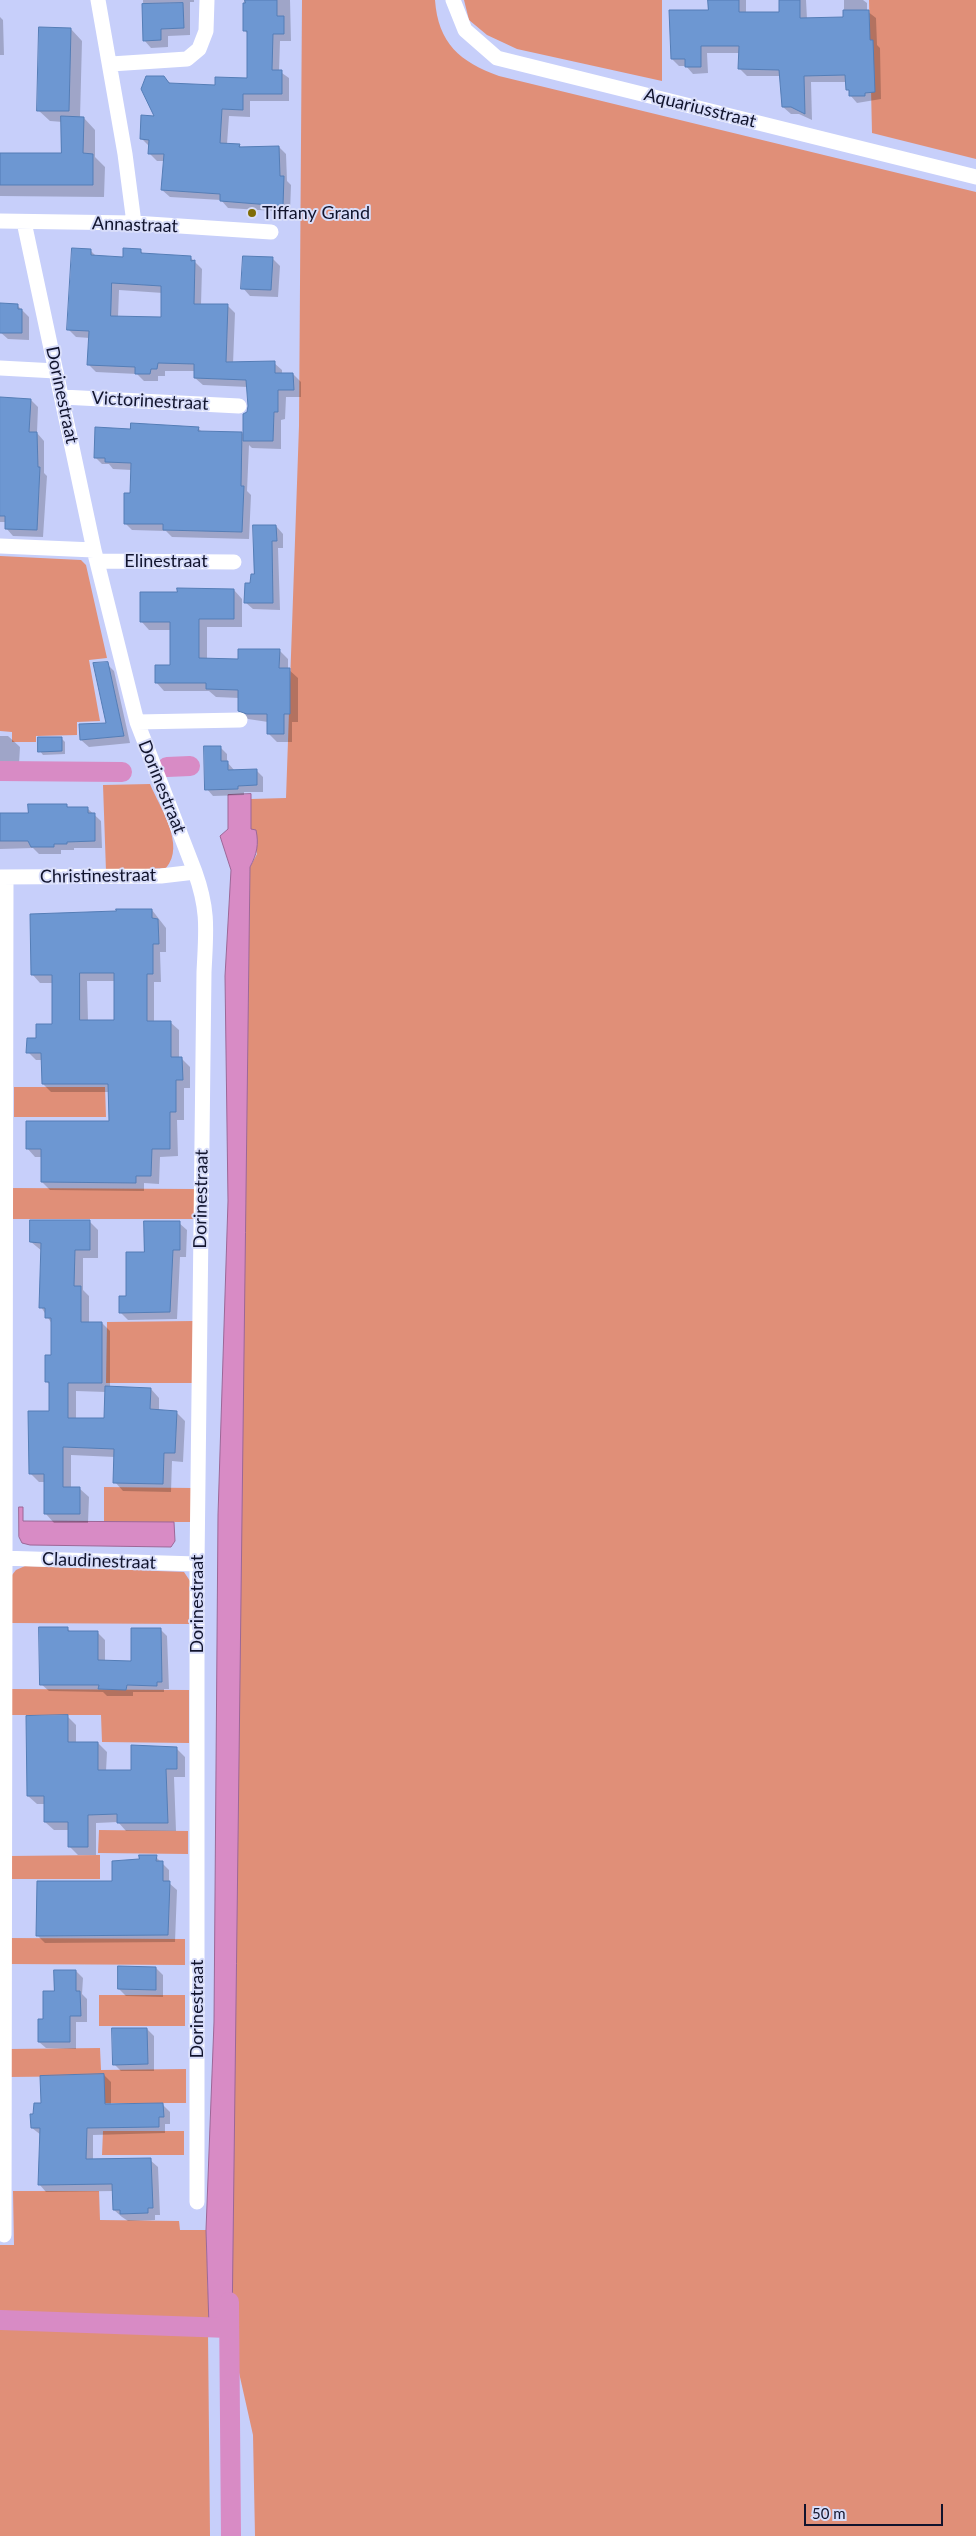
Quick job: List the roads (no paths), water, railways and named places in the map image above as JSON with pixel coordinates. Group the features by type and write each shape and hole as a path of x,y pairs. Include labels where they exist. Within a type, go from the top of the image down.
{"street":[{"path":"98,0 111,64 134,223"},
{"path":"111,64 187,58 198,49 206,31 207,0"},
{"name":"Aquariusstraat","path":"453,0 466,30 497,58 976,177"},
{"name":"Annastraat","path":"0,221 134,223 271,232"},
{"name":"Dorinestraat","path":"24,222 96,556 137,722 195,872 202,892 207,918 204,972 197,1564 197,2202"},
{"path":"0,368 56,371"},
{"name":"Victorinestraat","path":"62,397 239,406"},
{"name":"Elinestraat","path":"0,546 96,556 234,562"},
{"path":"137,722 240,720"},
{"name":"Christinestraat","path":"3,877 161,876 195,872"},
{"path":"3,877 2,1558 4,2235"},
{"name":"Claudinestraat","path":"2,1558 197,1564"}],"waterway":[{"path":"167,767 190,766"},
{"path":"0,771 122,772"},
{"path":"229,2302 231,2536"},
{"path":"0,2320 229,2328"}],"place":[{"name":"Tiffany Grand","path":"252,213"}]}
